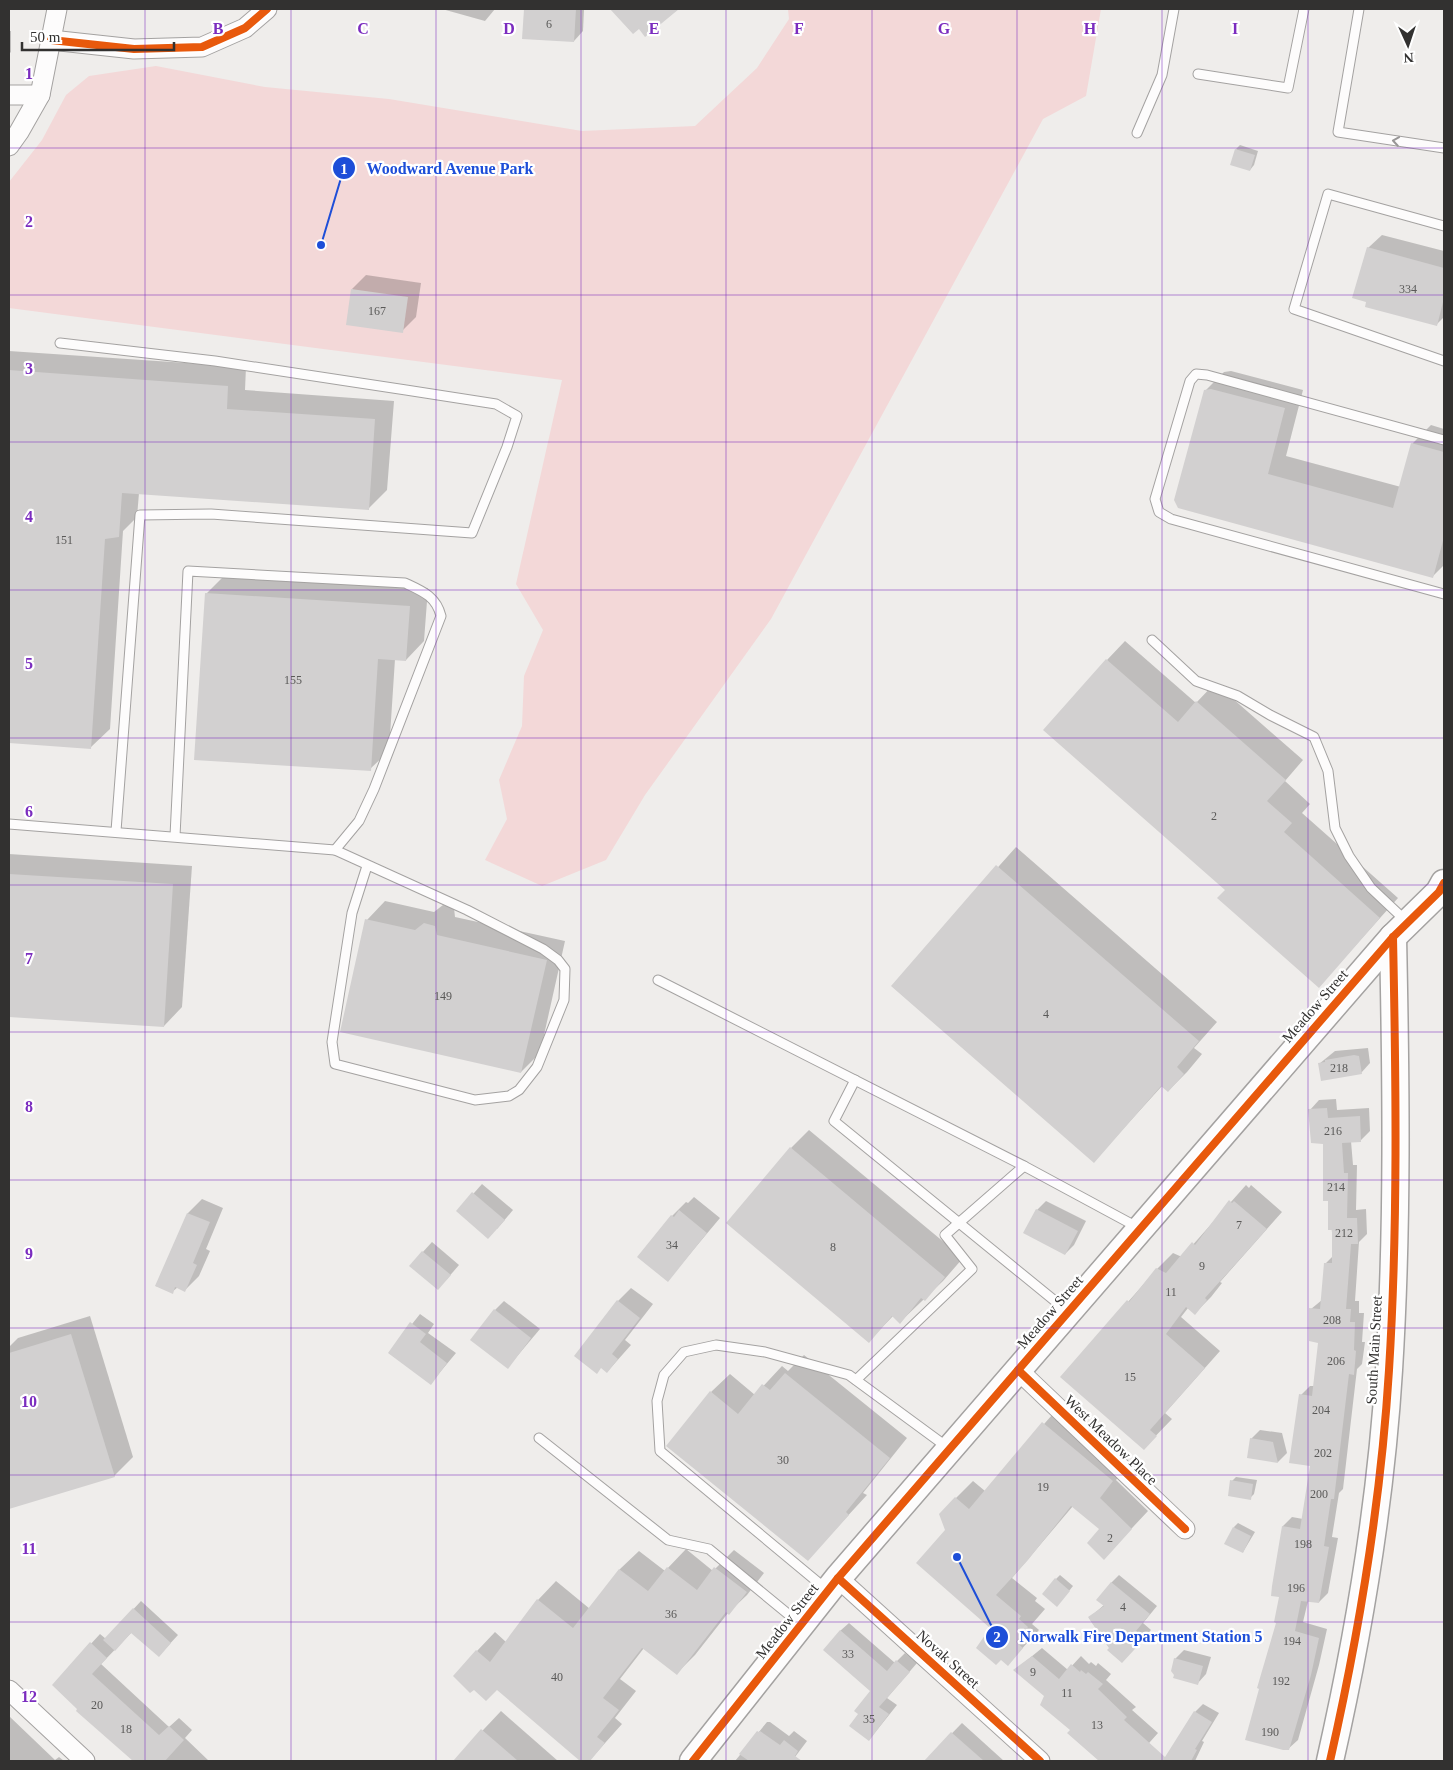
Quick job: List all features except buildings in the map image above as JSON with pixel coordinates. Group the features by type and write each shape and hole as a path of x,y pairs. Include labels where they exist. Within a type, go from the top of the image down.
{"main road":[{"name":"Meadow Street","path":"693,1761 833,1584 1400,930 1443,889"},
{"name":"South Main Street","path":"1330,1761 1347,1686 1375,1506 1389,1371 1397,1152 1400,930"}],"street":[{"path":"9,146 40,95 57,9"},
{"path":"51,40 134,49 202,47 245,28 267,9"},
{"path":"9,95 40,95"},
{"name":"West Meadow Place","path":"1018,1370 1185,1530"},
{"name":"Novak Street","path":"833,1584 1040,1761"},
{"path":"9,1690 85,1761"}],"lane":[{"path":"1137,133 1162,75 1174,9"},
{"path":"1198,74 1288,88 1304,9"},
{"path":"1359,9 1338,132 1444,148"},
{"path":"1444,226 1328,194 1294,309 1444,361"},
{"path":"60,343 215,361 496,404 517,416 507,447 472,533 211,514 140,515 116,831"},
{"path":"1444,440 1207,375 1196,374 1190,381 1155,499 1159,512 1171,519 1444,594"},
{"path":"175,836 188,571 405,583 428,594 438,604 441,616 374,788 359,821 335,850"},
{"path":"1152,640 1196,681 1238,696 1270,716 1314,737 1328,771 1335,828 1349,856 1400,930"},
{"path":"9,824 116,831 335,850 493,923 544,950 558,960 565,969 564,1000 537,1067 519,1090 509,1096 475,1100 335,1064 332,1055 332,1042 352,913 368,866"},
{"path":"658,980 1024,1166 1140,1229"},
{"path":"854,1080 834,1121 1068,1312"},
{"path":"856,1380 972,1269 945,1235 1024,1166"},
{"path":"833,1584 660,1451 657,1401 664,1375 684,1352 716,1344 765,1352 849,1375 950,1449"},
{"path":"539,1438 668,1540 708,1549 801,1624"}],"shaded area":[{"path":"788,9 1101,9 1086,96 1043,119 771,619 645,795 606,860 542,886 485,860 507,819 499,780 522,726 524,676 543,630 516,584 562,380 9,308 9,182 42,140 66,95 89,76 156,66 265,87 389,99 582,131 695,126 757,68 789,19"}],"cycle path":[{"path":"51,40 134,49 202,47 245,28 267,9"},
{"path":"693,1761 838,1578 1393,937 1439,892 1444,883"},
{"path":"1330,1761 1341,1713 1367,1567 1380,1468 1389,1370 1395,1208 1393,937"},
{"path":"1018,1370 1185,1529"},
{"path":"838,1578 1040,1761"}],"place":[{"name":"Woodward Avenue Park","path":"321,245"},
{"name":"Norwalk Fire Department Station 5","path":"957,1557"}]}
